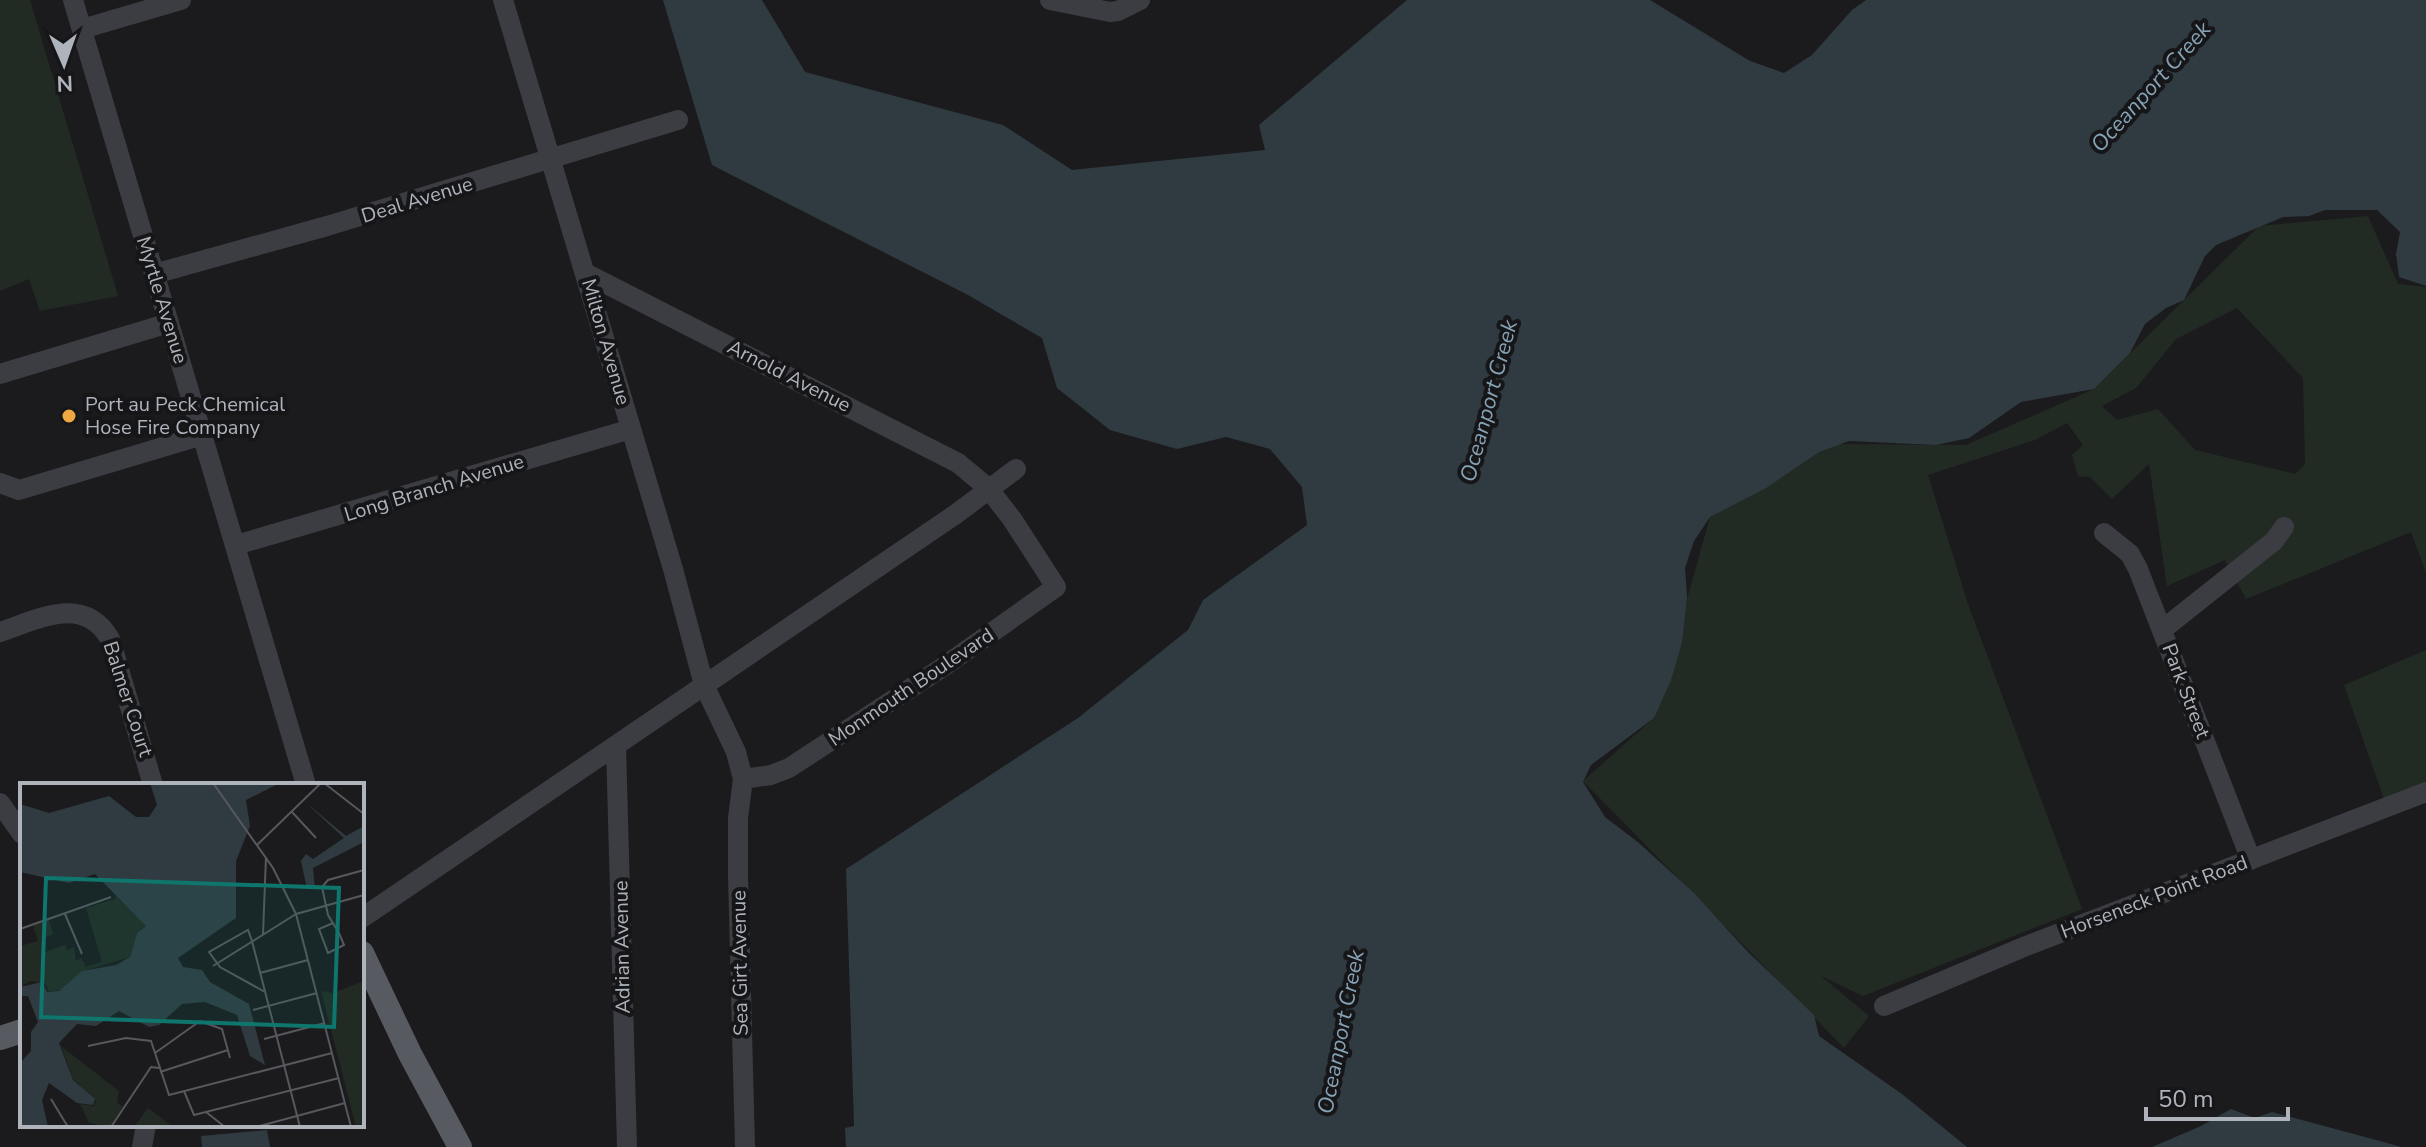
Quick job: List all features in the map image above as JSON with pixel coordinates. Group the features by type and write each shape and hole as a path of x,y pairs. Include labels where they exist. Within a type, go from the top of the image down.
{"main road":[{"path":"364,957 460,1147"},
{"path":"364,990 386,1006"},
{"path":"0,1038 20,1032"}],"street":[{"name":"Myrtle Avenue","path":"73,0 305,783"},
{"path":"82,29 181,0"},
{"name":"Milton Avenue","path":"503,0 704,685"},
{"path":"1050,0 1110,12 1140,0"},
{"name":"Deal Avenue","path":"154,274 552,160 678,120"},
{"name":"Arnold Avenue","path":"585,273 958,463 988,488"},
{"path":"0,374 169,323"},
{"name":"Long Branch Avenue","path":"236,545 631,429"},
{"path":"0,483 19,490 203,435"},
{"path":"364,917 956,514 1016,469"},
{"name":"Monmouth Boulevard","path":"743,779 771,775 789,768 943,667 1056,587 988,488"},
{"path":"2162,630 2274,541 2284,527"},
{"name":"Park Street","path":"2104,533 2130,554 2138,569 2251,860"},
{"name":"Balmer Court","path":"0,632 55,614 74,612 102,626 110,639 152,783"},
{"path":"704,685 736,752 743,779"},
{"name":"Adrian Avenue","path":"616,746 627,1147"},
{"name":"Sea Girt Avenue","path":"743,779 738,818 738,875 745,1147"},
{"name":"Horseneck Point Road","path":"1884,1006 2026,946 2426,792"},
{"path":"0,803 20,831"},
{"path":"142,1147 146,1127"}],"shaded area":[{"path":"0,0 30,0 118,296 40,311 29,279 0,291"},
{"path":"2368,216 2398,284 2426,287 2426,573 2411,532 2246,599 2225,560 2167,586 2149,464 2112,499 2090,477 2078,476 2072,455 2083,445 2067,423 2035,440 1928,475 1968,604 2082,909 1863,996 1821,976 1869,1016 1844,1048 1583,781 1654,718 1710,517 1828,444 1966,445 2094,389 2259,226","holes":["2237,308 2303,378 2305,464 2295,474 2195,450 2158,409 2117,420 2102,406 2136,388 2176,339"]},
{"path":"2426,650 2426,783 2384,799 2344,685"}],"water":[{"name":"Oceanport Creek","path":"663,0 762,0 805,72 1003,125 1072,170 1265,150 1259,125 1407,0 1650,0 1750,61 1784,73 1812,55 1852,10 1866,0 2426,0 2426,286 2399,277 2396,254 2400,232 2377,210 2325,210 2309,216 2283,217 2216,245 2205,256 2184,300 2166,308 2145,324 2130,353 2094,389 2021,402 1969,438 1936,445 1849,441 1819,452 1766,488 1710,517 1694,541 1685,568 1687,597 1682,642 1671,680 1654,718 1591,765 1583,782 1605,817 1694,893 1747,951 1814,1015 1819,1036 1902,1094 1967,1147 846,1147 845,1128 854,1126 846,869 1078,718 1188,630 1203,600 1307,525 1302,487 1270,449 1226,437 1177,449 1110,430 1057,388 1042,338 968,295 712,165"},
{"path":"2231,1109 2255,1118 2272,1112 2402,1147 2152,1147"},
{"path":"267,1130 270,1147 202,1147 201,1136"}],"place":[{"name":"Port au Peck Chemical Hose Fire Company","path":"69,416"}]}
